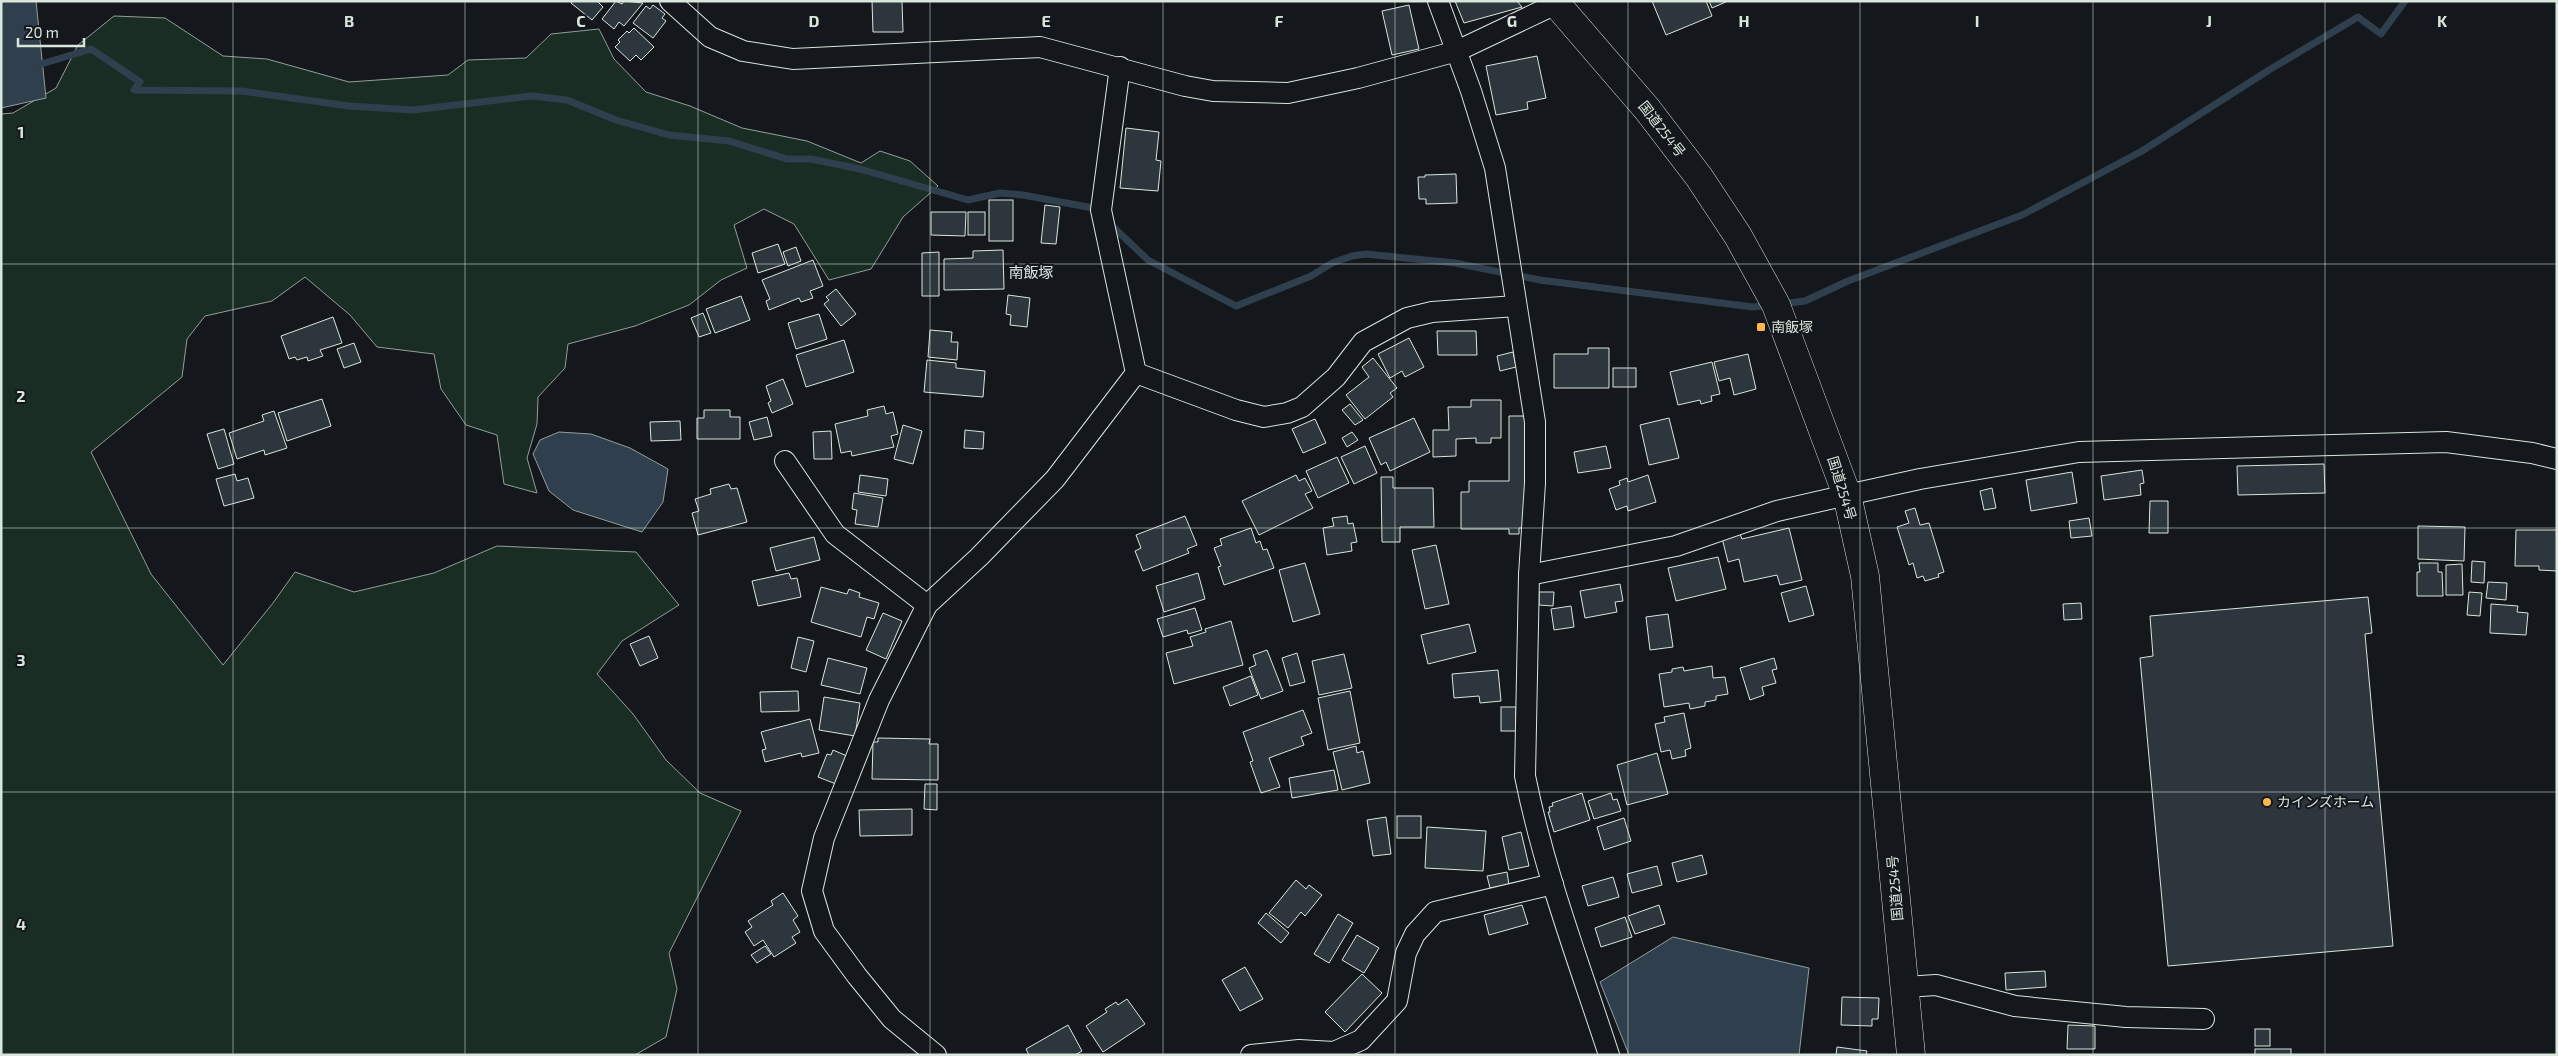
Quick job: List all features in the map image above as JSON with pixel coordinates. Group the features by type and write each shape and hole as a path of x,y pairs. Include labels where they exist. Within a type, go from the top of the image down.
{"highway":[{"name":"国道254号","path":"1555,3 1647,109 1699,177 1738,236 1776,305 1847,495 1865,576 1911,1055"}],"street":[{"path":"670,1 710,38 743,51 793,59 1040,47 1185,86 1213,91 1288,93 1358,78 1456,51 1555,3"},
{"path":"1438,1 1495,168 1535,422 1535,483 1529,575 1525,776 1531,809 1553,884 1609,1055"},
{"path":"936,1055 892,1020 857,976 824,931 812,891 824,838 879,700 927,605 979,557 1055,479 1136,373 1101,210 1120,67"},
{"path":"1136,373 1236,410 1264,417 1302,408 1336,377 1363,342 1407,318 1432,312 1516,306"},
{"path":"1529,575 1676,546 1777,511 1847,495 1920,479 2079,452 2446,442 2532,453 2557,459"},
{"path":"785,461 835,534 927,605"},
{"path":"1251,1055 1299,1050 1334,1052 1361,1040 1396,1001 1406,953 1416,934 1435,912 1553,884"},
{"path":"1905,987 1936,985 2015,1006 2126,1017 2204,1019"}],"green space":[{"path":"114,16 165,18 223,56 267,59 349,82 448,75 468,60 526,58 551,34 599,29 614,59 646,92 690,106 742,128 807,141 861,163 880,151 910,161 938,186 903,217 871,269 829,280 794,224 764,209 734,225 747,268 721,280 689,305 635,326 568,344 565,368 538,397 537,424 527,458 537,493 504,484 497,435 466,425 441,389 434,354 377,347 350,315 305,277 272,301 205,316 187,339 182,377 91,452 151,574 223,665 273,603 295,572 354,592 434,573 497,546 636,552 679,605 622,641 597,674 633,714 666,760 700,793 741,811 669,953 677,989 666,1037 635,1055 1,1055 1,114 13,113 56,88 78,45"}],"water":[{"path":"1,1 36,1 46,98 1,108"},
{"path":"559,432 591,434 630,448 668,469 663,502 642,532 573,510 549,491 533,454 540,440"},
{"path":"1673,937 1809,968 1799,1055 1629,1055 1600,982"}],"building":[{"path":"572,1 597,1 603,7 592,20 571,3"},
{"path":"616,1 622,4 624,1 643,3 624,26 619,22 614,29 602,19"},
{"path":"872,1 902,1 903,32 873,32"},
{"path":"1455,1 1517,1 1522,7 1464,23"},
{"path":"1652,1 1706,1 1712,16 1666,35"},
{"path":"1709,1 1728,1 1712,8"},
{"path":"653,5 665,14 662,18 666,21 653,38 633,23 646,6 650,9"},
{"path":"1409,5 1419,49 1392,55 1382,11"},
{"path":"634,28 654,47 641,60 636,55 630,61 615,47 620,42 618,40 627,31 629,33"},
{"path":"1537,56 1546,98 1527,102 1528,109 1496,115 1486,66"},
{"path":"1126,128 1159,132 1156,160 1161,161 1158,191 1120,188"},
{"path":"1456,174 1457,203 1426,204 1426,199 1419,199 1418,177"},
{"path":"989,200 1013,200 1013,241 989,241"},
{"path":"1045,205 1060,207 1056,244 1041,243"},
{"path":"931,212 966,212 965,236 931,235"},
{"path":"968,212 985,212 985,235 968,235"},
{"path":"778,244 785,264 758,273 752,253"},
{"path":"796,247 801,261 788,266 783,252"},
{"path":"1003,250 1004,289 944,290 944,259 973,258 973,251"},
{"path":"939,252 939,296 922,296 922,253"},
{"path":"813,260 823,286 810,291 813,298 801,302 799,298 769,310 766,301 770,299 762,280"},
{"path":"836,289 856,314 841,326 824,304 829,300 826,297"},
{"path":"1008,295 1030,298 1027,327 1010,325 1011,315 1006,314"},
{"path":"741,296 750,320 715,333 706,309"},
{"path":"703,313 711,333 699,337 691,318"},
{"path":"819,314 827,339 796,349 788,323"},
{"path":"333,317 342,343 320,350 323,356 308,361 307,357 297,360 295,357 289,359 281,336"},
{"path":"930,330 952,332 951,342 958,342 957,360 928,357"},
{"path":"1437,331 1476,331 1477,355 1438,355"},
{"path":"1409,338 1424,367 1405,377 1402,371 1390,378 1378,354"},
{"path":"844,340 854,372 806,387 796,355"},
{"path":"354,343 361,362 344,368 337,349"},
{"path":"1588,348 1609,348 1609,388 1554,388 1554,354 1588,354"},
{"path":"1513,352 1516,367 1500,371 1497,356"},
{"path":"1748,354 1756,389 1734,395 1730,378 1719,381 1714,362"},
{"path":"1373,358 1397,388 1390,393 1393,397 1365,419 1346,395 1369,377 1362,367"},
{"path":"927,360 956,363 956,368 985,371 983,397 924,392"},
{"path":"1712,362 1720,394 1711,396 1712,401 1701,404 1700,400 1678,405 1670,372"},
{"path":"1613,368 1636,368 1636,387 1613,387"},
{"path":"783,379 793,404 772,413 768,403 771,401 766,386"},
{"path":"322,399 331,426 287,441 278,413"},
{"path":"1471,400 1501,400 1501,438 1491,438 1491,443 1476,443 1476,438 1456,439 1456,456 1433,457 1433,430 1449,430 1448,407 1471,407"},
{"path":"1350,404 1363,420 1355,425 1342,410"},
{"path":"884,406 886,414 893,412 898,434 891,436 894,447 852,456 851,451 841,453 835,424 868,416 867,410"},
{"path":"704,410 730,410 730,417 740,417 740,439 697,439 697,418 704,418"},
{"path":"274,411 287,448 265,455 264,450 237,459 229,433 264,421 262,415"},
{"path":"1509,416 1526,416 1526,528 1519,528 1519,534 1509,534 1509,529 1461,529 1461,492 1469,492 1469,481 1509,481"},
{"path":"767,417 772,436 754,440 749,422"},
{"path":"1414,418 1430,452 1390,471 1386,462 1381,465 1369,438"},
{"path":"1669,418 1679,458 1649,465 1640,425"},
{"path":"1315,419 1326,443 1303,453 1292,429"},
{"path":"680,421 681,440 651,441 650,422"},
{"path":"903,425 922,431 913,464 894,459"},
{"path":"224,429 234,464 218,469 207,434"},
{"path":"965,430 984,432 983,449 964,448"},
{"path":"831,431 832,459 814,459 813,432"},
{"path":"1352,432 1358,440 1347,447 1342,438"},
{"path":"1365,446 1377,473 1354,484 1341,457"},
{"path":"1606,446 1611,468 1578,473 1574,452"},
{"path":"1337,457 1349,483 1318,498 1306,471"},
{"path":"2324,464 2325,493 2238,495 2237,466"},
{"path":"2142,470 2144,483 2140,484 2141,495 2104,500 2101,476"},
{"path":"2072,472 2077,503 2031,511 2026,480"},
{"path":"235,474 237,481 248,478 254,498 224,506 216,479"},
{"path":"860,475 888,479 886,496 858,492"},
{"path":"1296,475 1299,481 1305,478 1312,491 1305,494 1313,508 1259,535 1242,501"},
{"path":"1648,475 1656,502 1628,511 1627,506 1616,510 1609,489 1620,485 1619,481 1627,478 1628,482"},
{"path":"1381,477 1393,477 1393,488 1433,488 1434,527 1400,527 1400,542 1382,542"},
{"path":"729,484 731,489 737,488 747,522 698,535 692,513 699,511 695,499 711,494 710,489"},
{"path":"1992,488 1996,508 1984,510 1980,491"},
{"path":"854,493 883,498 878,527 855,524 857,510 852,509"},
{"path":"2150,501 2168,501 2168,533 2149,533"},
{"path":"1915,508 1920,525 1929,523 1944,572 1938,574 1939,577 1925,581 1923,576 1917,578 1913,563 1909,565 1897,527 1909,523 1905,511"},
{"path":"1185,516 1197,545 1187,549 1189,553 1143,571 1135,551 1141,548 1136,535"},
{"path":"1347,516 1348,524 1353,523 1357,542 1351,543 1352,551 1327,555 1323,528 1334,526 1332,518"},
{"path":"2089,518 2092,536 2071,538 2069,521"},
{"path":"2418,526 2465,527 2464,561 2418,559"},
{"path":"1251,528 1256,543 1260,541 1263,550 1267,549 1274,568 1224,585 1218,567 1221,566 1214,548 1222,545 1220,539"},
{"path":"1789,528 1802,580 1780,585 1777,575 1744,582 1739,559 1728,562 1722,538 1740,534 1742,539"},
{"path":"2516,530 2557,530 2557,571 2539,570 2539,566 2515,566"},
{"path":"814,537 820,560 776,571 770,548"},
{"path":"1436,545 1449,604 1425,609 1412,550"},
{"path":"1718,557 1726,589 1676,601 1668,568"},
{"path":"2472,561 2485,562 2484,583 2471,582"},
{"path":"1305,563 1320,614 1293,622 1279,570"},
{"path":"2419,563 2438,563 2438,572 2442,572 2443,596 2417,596 2417,572 2420,572"},
{"path":"2462,564 2463,595 2446,595 2446,565"},
{"path":"789,573 791,579 797,578 801,597 758,606 752,581"},
{"path":"1198,573 1205,599 1164,612 1156,586"},
{"path":"2488,582 2507,583 2506,600 2486,598"},
{"path":"1620,584 1623,601 1615,602 1617,612 1585,618 1580,591"},
{"path":"1806,586 1814,615 1789,622 1781,593"},
{"path":"821,587 847,594 849,589 860,593 859,597 879,603 874,619 867,617 861,637 811,622"},
{"path":"1539,592 1554,592 1553,606 1539,605"},
{"path":"2469,592 2482,593 2480,616 2467,615"},
{"name":"カインズホーム","path":"2368,597 2372,633 2365,634 2393,946 2168,966 2140,658 2153,656 2150,616"},
{"path":"2081,603 2082,619 2064,620 2063,604"},
{"path":"2491,604 2518,606 2517,612 2528,613 2526,635 2490,633"},
{"path":"1571,606 1574,627 1554,630 1551,609"},
{"path":"1195,608 1202,630 1188,634 1187,630 1163,637 1157,619"},
{"path":"883,613 902,621 886,659 866,650"},
{"path":"1668,614 1673,647 1650,650 1646,617"},
{"path":"1231,621 1243,665 1174,684 1166,653 1193,646 1190,637 1206,632 1205,629"},
{"path":"1469,624 1476,652 1428,664 1421,635"},
{"path":"649,636 658,658 640,666 630,644"},
{"path":"798,637 814,641 806,672 791,668"},
{"path":"1267,650 1283,691 1261,699 1249,668 1256,665 1253,655"},
{"path":"1297,653 1305,682 1290,686 1282,658"},
{"path":"1344,654 1352,688 1319,695 1312,661"},
{"path":"828,658 867,668 860,694 821,685"},
{"path":"1774,658 1777,669 1772,670 1776,683 1762,687 1764,695 1750,700 1740,668"},
{"path":"1712,666 1713,678 1725,677 1728,694 1716,696 1716,700 1705,702 1705,706 1690,709 1689,703 1664,707 1659,674 1672,672 1672,669 1683,667 1684,671"},
{"path":"1498,670 1501,701 1480,703 1479,696 1454,698 1452,674"},
{"path":"1251,676 1258,695 1230,706 1223,687"},
{"path":"798,691 799,711 761,712 760,692"},
{"path":"1350,691 1360,743 1328,750 1318,698"},
{"path":"824,697 860,703 855,736 819,730"},
{"path":"1501,707 1516,707 1516,731 1501,731"},
{"path":"1303,710 1312,733 1301,737 1304,745 1269,758 1280,787 1261,793 1250,762 1253,761 1243,732"},
{"path":"1684,713 1691,748 1685,750 1686,756 1672,759 1670,750 1661,752 1655,724 1665,722 1664,717"},
{"path":"810,719 819,753 802,757 801,753 765,762 762,750 766,749 761,732"},
{"path":"878,738 930,739 929,744 938,744 938,780 872,779 873,742 878,742"},
{"path":"1356,746 1357,753 1363,751 1370,783 1342,790 1333,752"},
{"path":"833,750 847,756 836,784 818,777 827,754 831,755"},
{"path":"1657,753 1668,794 1627,805 1617,765"},
{"path":"1334,770 1338,790 1292,798 1289,778"},
{"path":"925,784 937,784 937,810 924,809"},
{"path":"1582,793 1590,820 1554,832 1548,812 1550,812 1549,807 1553,806 1552,803"},
{"path":"1611,793 1613,800 1617,799 1621,811 1594,819 1588,801"},
{"path":"912,809 912,835 860,836 859,810"},
{"path":"1397,816 1421,816 1421,838 1397,838"},
{"path":"1386,817 1391,854 1373,856 1367,820"},
{"path":"1624,818 1631,841 1604,850 1597,827"},
{"path":"1427,827 1486,831 1483,871 1425,868"},
{"path":"1521,832 1529,866 1509,870 1502,837"},
{"path":"1702,855 1707,874 1677,882 1672,863"},
{"path":"1657,866 1662,885 1632,893 1627,874"},
{"path":"1507,872 1509,885 1490,888 1487,876"},
{"path":"1613,877 1619,897 1588,906 1582,886"},
{"path":"1296,880 1306,889 1309,885 1322,895 1305,916 1301,912 1288,928 1269,913"},
{"path":"783,893 798,916 793,920 800,932 792,937 796,943 774,957 763,940 754,946 745,932 752,927 748,921 773,905 771,901"},
{"path":"1522,905 1528,924 1489,935 1484,915"},
{"path":"1659,905 1665,924 1635,934 1628,916"},
{"path":"1266,913 1289,933 1281,943 1258,923"},
{"path":"1338,914 1353,923 1329,963 1314,954"},
{"path":"1625,917 1632,937 1601,947 1595,928"},
{"path":"1357,935 1379,948 1364,973 1342,960"},
{"path":"765,946 771,954 757,963 751,955"},
{"path":"1245,967 1263,999 1240,1011 1222,980"},
{"path":"2045,971 2046,987 2006,990 2005,973"},
{"path":"1362,974 1382,993 1345,1032 1325,1012"},
{"path":"1842,997 1879,998 1878,1019 1872,1019 1872,1026 1841,1025"},
{"path":"1127,999 1145,1024 1103,1052 1086,1026 1107,1012 1105,1009 1116,1002 1118,1005"},
{"path":"1068,1025 1082,1051 1075,1055 1029,1055 1026,1049"},
{"path":"2068,1025 2095,1026 2095,1049 2067,1049"},
{"path":"2255,1029 2270,1029 2270,1046 2255,1046"},
{"path":"1837,1047 1867,1051 1866,1055 1836,1055"},
{"path":"2255,1049 2291,1049 2291,1055 2255,1055"}],"waterway":[{"path":"1781,304 1805,301 1848,281 2022,215 2142,151 2269,70 2358,17 2381,34 2405,1"},
{"path":"35,66 91,49 140,82 134,90 241,91 349,106 413,110 532,96 567,100 616,120 669,135 729,141 787,159 811,159 860,169 968,200 1000,193 1023,195 1093,208 1098,212"},
{"path":"1109,223 1148,260 1236,306 1311,276 1332,263 1352,256 1366,254 1455,263 1540,280 1753,307 1770,305"}],"place":[{"name":"南飯塚","path":"1761,327"},
{"name":"カインズホーム","path":"2267,802"}],"district":[{"name":"南飯塚","path":"1031,273"}]}
